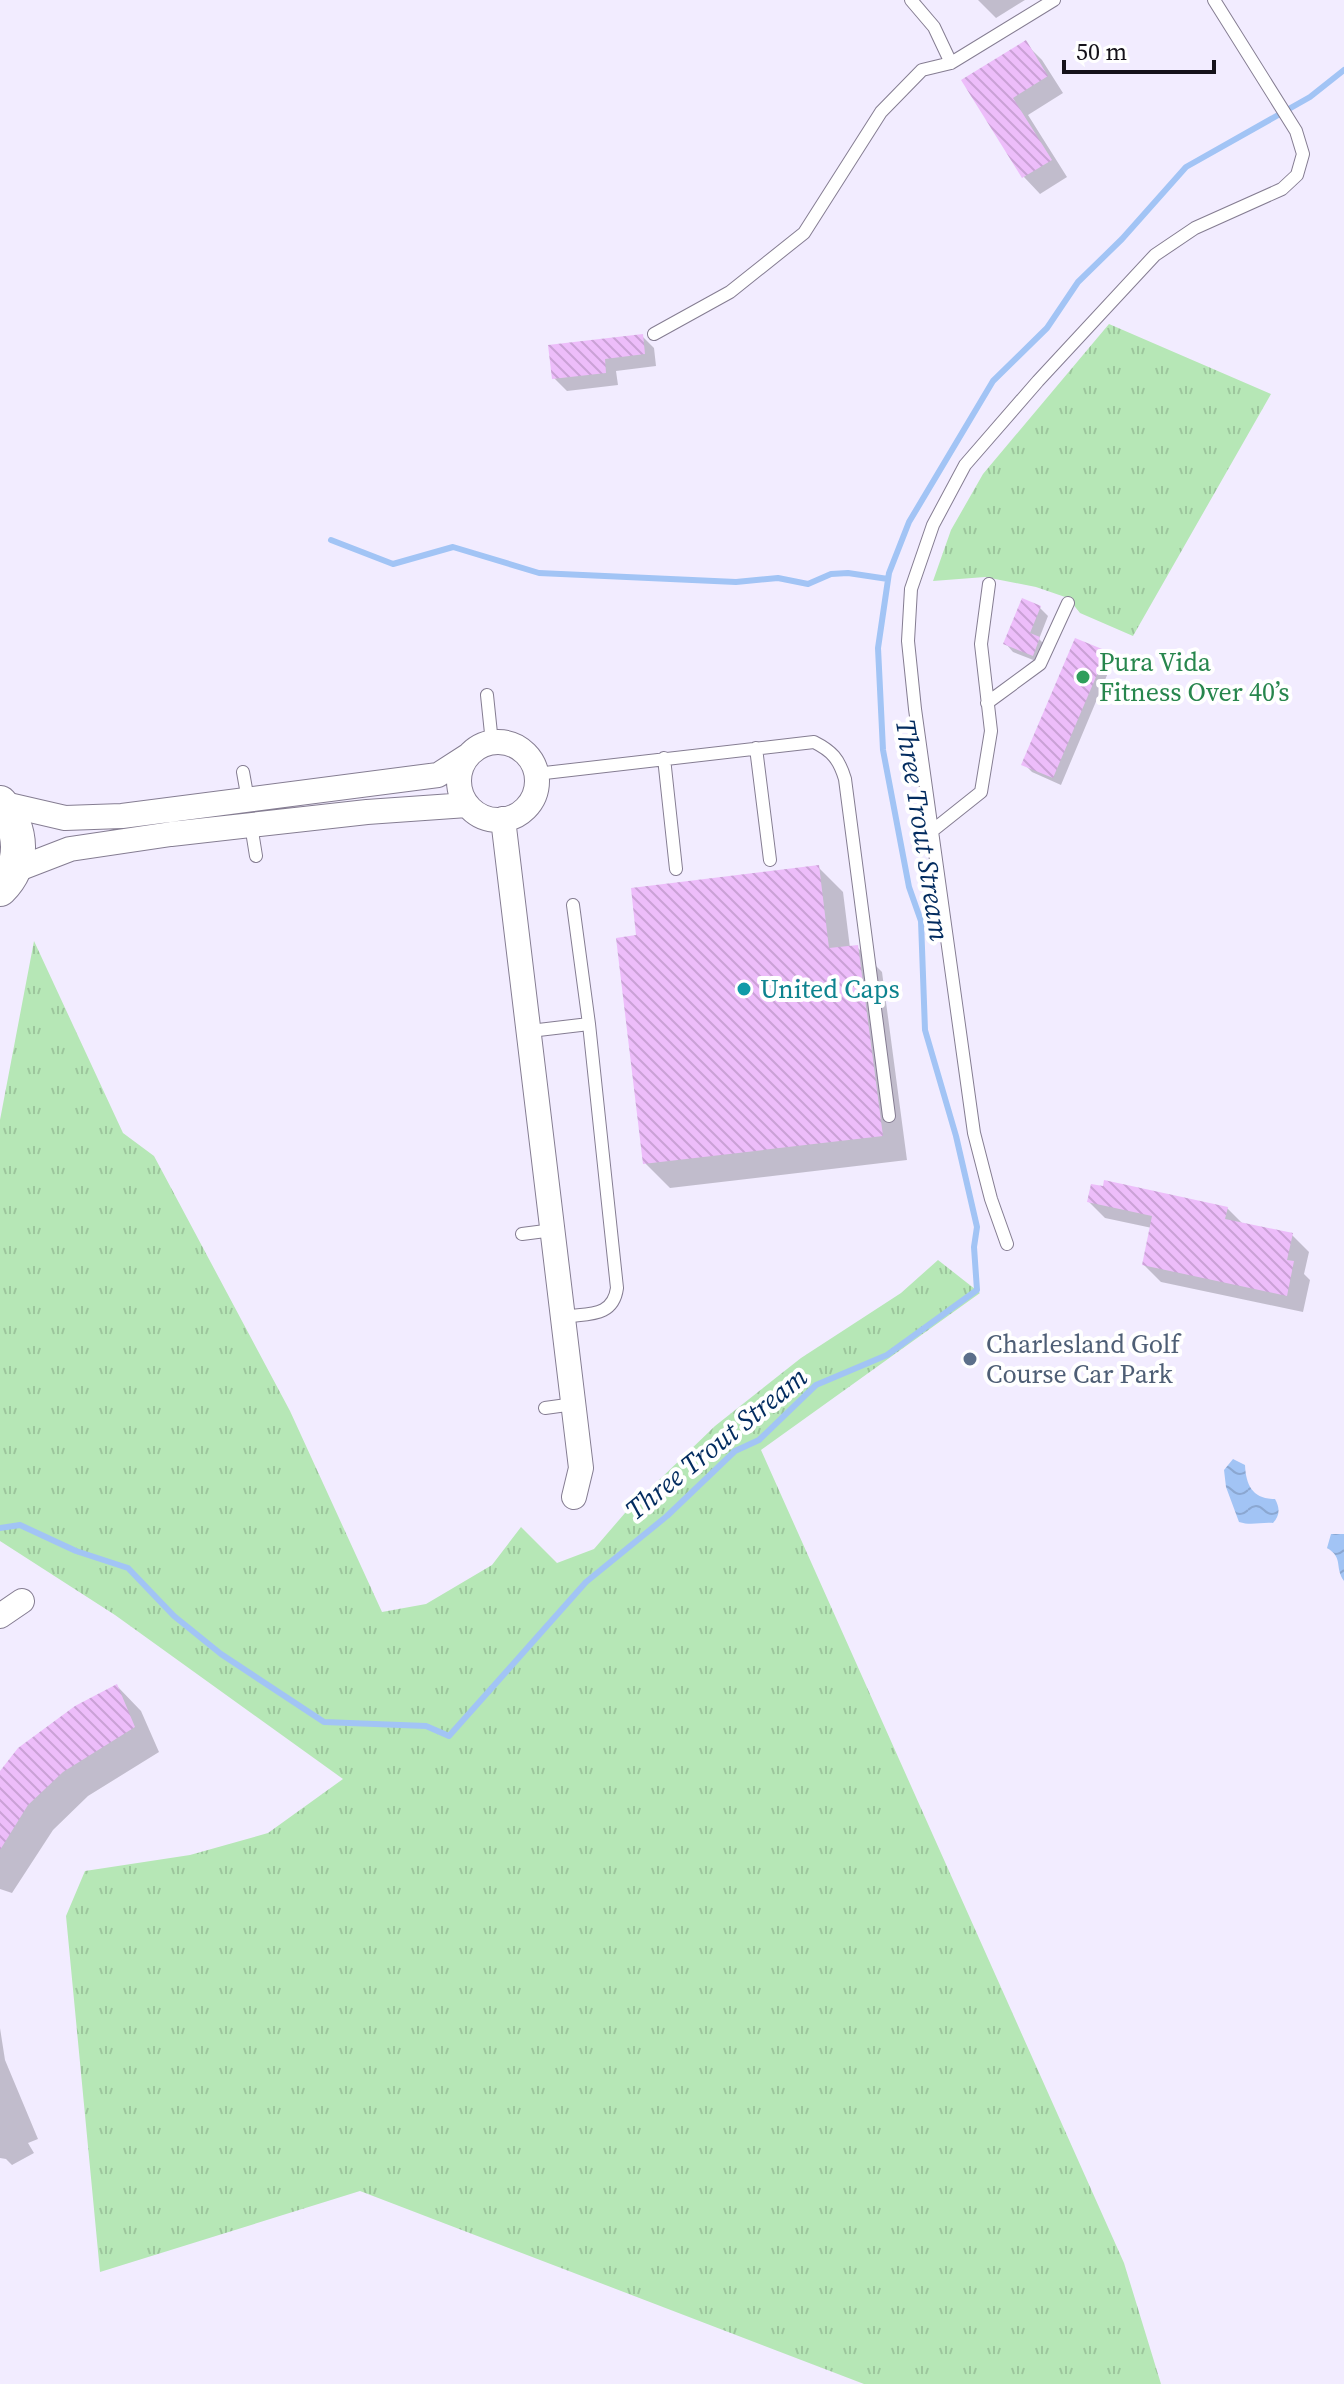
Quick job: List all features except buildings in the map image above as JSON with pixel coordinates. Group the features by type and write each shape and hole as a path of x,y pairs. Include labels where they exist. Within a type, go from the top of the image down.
{"main road":[{"path":"0,803 15,826 18,839 18,854 7,880"}],"street":[{"path":"0,803 65,818 122,816 438,775 479,747 504,742 525,753 536,774 533,798 525,808 515,816 503,819 483,817 467,805 459,780 462,766 469,755"},
{"path":"7,880 70,849 251,825 429,806 467,805"},
{"path":"503,819 581,1468 574,1497"},
{"path":"0,1616 22,1601"}],"lane":[{"path":"911,0 934,27 951,63"},
{"path":"654,334 730,292 804,233 881,112 922,70 951,63 1054,0"},
{"path":"1007,1244 991,1199 974,1133 908,641 911,589 933,525 965,465 1155,255 1195,228 1282,189 1297,175 1303,154 1296,131 1214,0"},
{"path":"932,831 981,792 991,731 981,644 989,584"},
{"path":"987,703 1040,664 1068,603"},
{"path":"487,695 492,743"},
{"path":"536,774 814,742 830,750 839,761 845,779 889,1116"},
{"path":"756,748 770,860"},
{"path":"664,758 676,869"},
{"path":"243,772 248,800"},
{"path":"251,825 256,856"},
{"path":"564,1317 596,1313 610,1307 616,1298 617,1288 573,905"},
{"path":"530,1031 589,1024"},
{"path":"522,1234 553,1230"},
{"path":"545,1408 574,1404"}],"green space":[{"path":"1109,324 1271,394 1133,636 1080,613 1068,598 1036,587 985,577 933,581 951,530 983,474"},
{"path":"34,941 123,1133 154,1156 290,1411 382,1612 426,1604 492,1565 521,1527 557,1563 594,1549 625,1513 715,1426 801,1358 901,1293 938,1260 980,1293 761,1450 1124,2263 1161,2384 864,2384 360,2191 100,2272 66,1916 85,1871 190,1855 268,1833 343,1779 115,1615 0,1541 0,1120"}],"water":[{"path":"1233,1459 1245,1465 1249,1485 1256,1494 1275,1499 1278,1511 1273,1523 1239,1522 1226,1487 1224,1470"},
{"path":"1331,1534 1344,1534 1344,1581 1335,1555 1327,1548"}],"waterway":[{"name":"Three Trout Stream","path":"0,1528 20,1525 76,1551 128,1568 174,1616 221,1654 324,1722 426,1726 449,1736 586,1582 667,1516 735,1451 759,1440 816,1385 887,1355 977,1290 974,1247 977,1227 956,1136 925,1030 921,921 909,887 883,750 878,648 889,573 909,522 993,381 1047,328 1078,282 1122,239 1186,167 1310,97 1344,70"},
{"path":"331,540 393,564 453,547 539,573 736,582 778,578 808,584 831,574 848,573 888,579"}],"place":[{"name":"Pura Vida Fitness Over 40’s","path":"1083,677"},
{"name":"United Caps","path":"744,989"},
{"name":"Charlesland Golf Course Car Park","path":"970,1359"}]}
